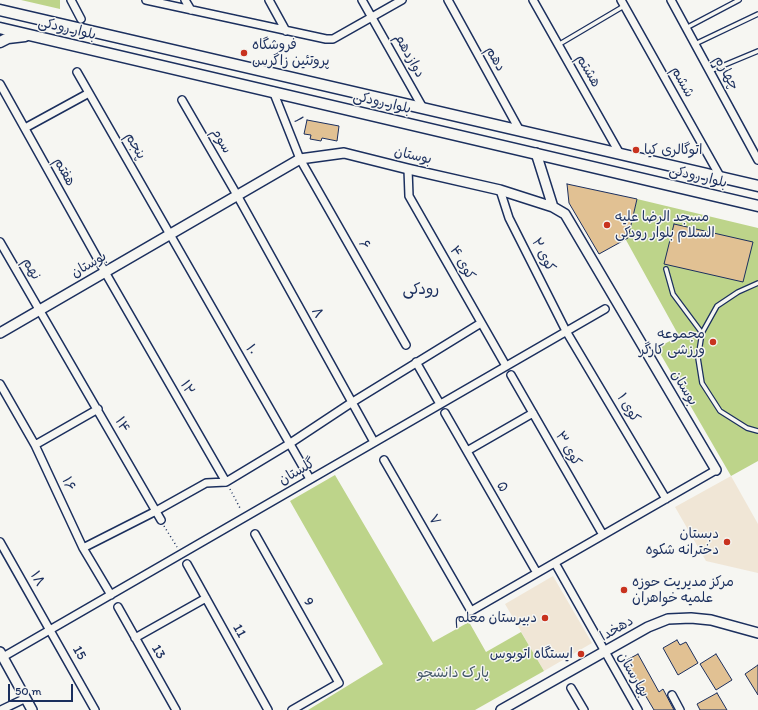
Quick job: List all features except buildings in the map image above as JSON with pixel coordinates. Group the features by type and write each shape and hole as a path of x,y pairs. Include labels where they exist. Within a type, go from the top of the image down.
{"main road":[{"name":"بلوار رودکی","path":"0,10 758,186"},
{"name":"بلوار رودکی","path":"0,28 758,206"},
{"path":"0,42 8,38 39,36"}],"street":[{"path":"71,0 81,19"},
{"path":"146,0 326,39 333,39 340,36 402,0"},
{"path":"186,0 191,10"},
{"path":"269,0 286,31"},
{"path":"362,0 372,17"},
{"name":"دهم","path":"448,0 520,131"},
{"name":"هشتم","path":"533,0 620,154"},
{"name":"چهارم","path":"671,0 758,160"},
{"name":"ششم","path":"622,3 721,178"},
{"name":"دوازدهم","path":"372,17 423,108"},
{"name":"پنجم","path":"77,72 170,234"},
{"name":"هفتم","path":"0,84 105,272"},
{"name":"۱","path":"273,91 300,159"},
{"path":"25,128 89,93"},
{"name":"سوم","path":"182,100 237,195"},
{"name":"بوستان","path":"1,329 40,309 300,159 344,153 408,170 500,190 553,207 565,214 716,470"},
{"path":"536,153 553,207"},
{"name":"۶","path":"300,159 406,345"},
{"name":"کوی ۴","path":"408,170 409,196 506,366"},
{"name":"کوی ۲","path":"500,190 509,218 566,331"},
{"name":"۸","path":"237,195 374,442"},
{"name":"۱۰","path":"170,234 310,479"},
{"name":"نهم","path":"0,242 40,309"},
{"name":"۱۲","path":"105,272 226,482"},
{"name":"۱۴","path":"40,309 161,520"},
{"name":"گلستان","path":"1,655 51,630 605,309"},
{"path":"83,548 156,512 206,483 226,482 290,444 351,403 481,323"},
{"name":"کوی ۱","path":"566,331 666,499"},
{"path":"416,362 440,404"},
{"name":"کوی ۳","path":"511,375 603,535"},
{"name":"۱۶","path":"0,384 35,445 83,548 111,595"},
{"path":"35,445 98,410"},
{"name":"۵","path":"445,413 536,573"},
{"path":"466,451 533,413"},
{"name":"۷","path":"384,460 471,611 536,573"},
{"path":"536,573 716,470"},
{"name":"9","path":"255,534 338,683 292,710"},
{"name":"۱۸","path":"0,542 51,630"},
{"name":"بهارستان","path":"555,563 638,710"},
{"name":"11","path":"187,564 268,710"},
{"path":"135,638 206,598"},
{"name":"13","path":"118,607 174,709"},
{"name":"دهخدا","path":"501,710 648,627 668,619 691,618 711,620 758,633"},
{"name":"15","path":"51,630 96,710"},
{"path":"1,655 32,710"},
{"path":"571,688 584,710"},
{"path":"672,695 680,710"},
{"path":"1,710 26,698"}],"lane":[{"path":"686,28 739,0"},
{"path":"558,45 622,3"},
{"path":"695,44 758,14"},
{"path":"710,71 758,51"},
{"path":"666,269 673,294 702,333"},
{"path":"758,283 738,292 717,306 702,333 698,358 702,383 720,411 747,428 758,431"}],"path":[{"path":"226,482 245,517"},
{"path":"161,520 181,554"}],"shaded area":[{"name":"دبستان دخترانه شکوه","path":"731,476 758,524 758,573 706,561 675,507"},
{"name":"دبیرستان معلم","path":"553,576 592,643 544,671 505,604"}],"green space":[{"path":"21,0 60,0 60,9"},
{"name":"مجموعه ورزشی کارگر","path":"637,199 758,228 758,461 731,476 657,348 679,336 626,240 628,238"},
{"name":"پارک دانشجو","path":"335,475 433,642 469,622 486,652 521,632 544,671 475,710 308,710 383,664 290,501"}],"place":[{"name":"فروشگاه پروتئین زاگرس","path":"244,53"},
{"name":"اتوگالری کیا","path":"636,150"},
{"name":"مسجد الرضا علیه السلام بلوار رودکی","path":"607,225"},
{"name":"مجموعه ورزشی کارگر","path":"713,342"},
{"name":"دبستان دخترانه شکوه","path":"727,542"},
{"name":"مرکز مدیریت حوزه علمیه خواهران","path":"624,590"},
{"name":"دبیرستان معلم","path":"545,618"},
{"name":"ایستگاه اتوبوس","path":"581,654"}],"district":[{"name":"رودکی","path":"421,290"}]}
